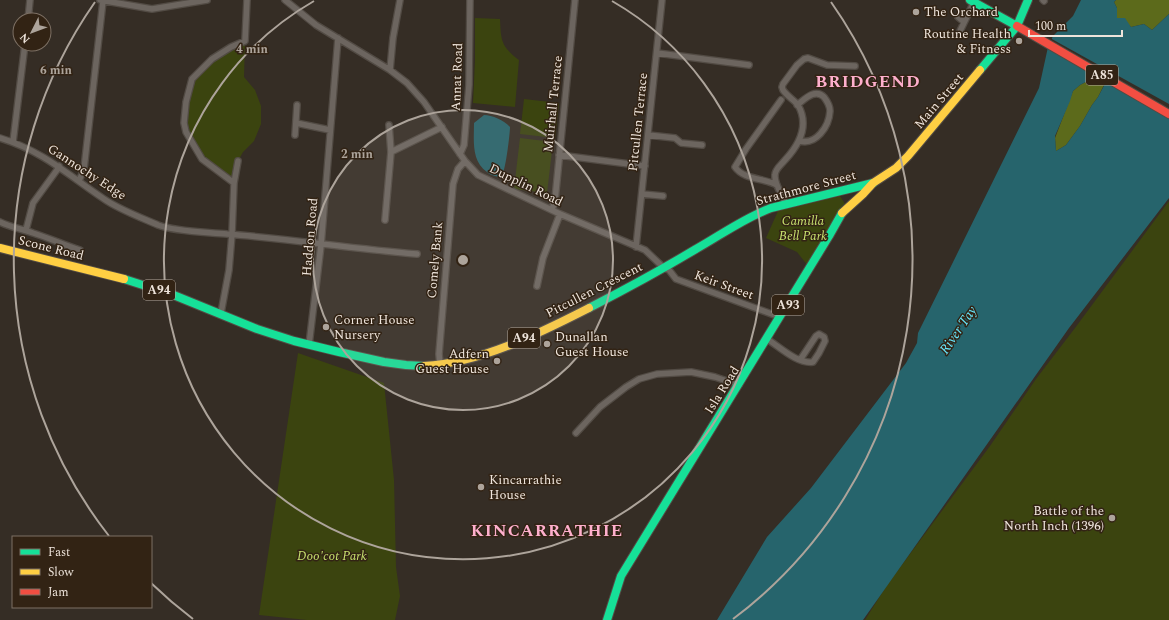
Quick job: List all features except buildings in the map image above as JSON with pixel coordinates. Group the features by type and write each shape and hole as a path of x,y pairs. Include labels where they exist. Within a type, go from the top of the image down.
{"main road":[{"name":"Main Street","path":"873,183 896,168 912,152 1016,26 1028,0"},
{"path":"972,1 1016,26"},
{"name":"A85","path":"1016,26 1169,114"},
{"name":"Strathmore Street","path":"664,268 758,212 873,183"},
{"name":"Isla Road","path":"607,620 621,576 639,545 739,385 842,212 863,194 873,183"},
{"name":"Scone Road","path":"0,248 96,271 156,289 221,313"},
{"name":"Pitcullen Crescent","path":"309,345 373,360 423,366 460,360 516,342 576,315 664,268"},
{"name":"A94","path":"221,313 271,333 309,345"}],"street":[{"path":"29,12 30,0"},
{"path":"79,181 84,169 101,0 152,9 204,0"},
{"path":"234,183 202,159 186,132 184,123 186,102 192,79 212,59 231,47 245,41 247,0"},
{"name":"Dupplin Road","path":"285,0 316,25 390,70 407,83 420,97 465,161 478,175 560,214 645,250 664,268"},
{"path":"390,70 393,38 400,0"},
{"name":"Annat Road","path":"460,154 464,145 469,85 470,0"},
{"name":"Muirhall Terrace","path":"552,210 575,0"},
{"name":"Pitcullen Terrace","path":"636,246 662,0"},
{"path":"960,30 972,1"},
{"path":"958,17 964,22"},
{"name":"Haddon Road","path":"309,345 321,245 338,38"},
{"path":"13,142 24,52"},
{"path":"656,53 749,65"},
{"path":"786,204 777,185 775,172 794,151 800,141 803,132 803,120 798,104 785,92 782,87 794,68 808,58 827,65 856,66"},
{"path":"798,104 813,93 817,93 824,97 830,110 827,123 817,137 808,142 800,141"},
{"path":"777,185 744,174 738,171 735,166 781,100"},
{"path":"295,135 297,105"},
{"path":"296,123 330,130"},
{"path":"385,220 391,152 388,125"},
{"path":"391,152 442,127"},
{"path":"648,135 675,138 681,143 702,145"},
{"name":"Gannochy Edge","path":"0,138 38,153 59,166 105,200 160,226 321,245 417,254"},
{"path":"559,155 645,166"},
{"path":"221,313 228,270 232,234 234,183 238,161"},
{"name":"Comely Bank","path":"440,364 439,354 453,184 458,169 465,161"},
{"path":"26,230 34,203 58,170 59,166"},
{"path":"642,194 663,196"},
{"path":"537,286 543,258 560,214"},
{"path":"0,222 80,250"},
{"name":"Keir Street","path":"664,268 669,270 676,279 780,317"},
{"path":"767,338 800,360 807,363 812,362 824,345 826,341 824,337 819,334 816,336 800,360"},
{"path":"576,433 600,407 638,379 657,374 691,372 715,377 739,385"}],"green space":[{"path":"1116,0 1169,0 1169,14 1152,30 1144,24 1131,27 1127,23 1117,18 1117,8 1114,2"},
{"path":"475,18 500,19 501,33 505,47 519,60 515,107 473,103"},
{"path":"245,41 244,77 255,90 261,106 261,124 254,141 243,152 238,161 234,183 202,159 186,132 186,102 192,79 212,59"},
{"path":"1099,75 1107,79 1098,97 1066,145 1056,151 1055,138 1073,91 1080,85"},
{"path":"524,99 559,103 555,138 520,134"},
{"path":"520,138 553,142 547,193 514,189"},
{"name":"Camilla Bell Park","path":"840,196 845,204 808,266 797,252 766,238 778,211"},
{"path":"1169,201 1169,620 865,620 887,585 990,446 1036,379"},
{"name":"Doo'cot Park","path":"298,353 384,383 394,480 396,567 400,596 395,620 307,620 259,615"}],"water":[{"name":"River Tay","path":"1081,0 1116,0 1114,2 1117,8 1117,18 1125,18 1131,27 1144,24 1152,30 1169,14 1169,198 1069,328 863,620 717,620 767,537 811,488 906,363 917,343 918,333 1039,88 1048,47 1053,36 1073,16","holes":["1099,75 1107,80 1080,126 1066,145 1056,151 1055,136 1073,91 1080,85"]},
{"path":"484,115 498,118 510,127 508,150 503,174 499,177 490,174 482,167 478,162 474,150 474,123"}],"pier":[{"path":"1050,38 1169,104 1169,117 1047,46"}],"traffic: fast":[{"path":"970,0 1017,26"},
{"path":"980,70 1017,26 1028,0"},
{"path":"589,308 657,272 761,212 771,208 873,183"},
{"path":"607,620 621,576 842,213"},
{"path":"124,279 171,294 257,329 294,341 384,362 424,366"}],"traffic: slow":[{"path":"842,213 873,183 896,168 908,156 980,70"},
{"path":"0,248 124,279"},
{"path":"424,366 445,364 488,353 530,337 589,308"}],"traffic: jam":[{"path":"1017,26 1169,114"}],"place":[{"name":"The Orchard","path":"916,12"},
{"name":"Routine Health & Fitness","path":"1019,41"},
{"name":"Corner House Nursery","path":"326,327"},
{"name":"Dunallan Guest House","path":"547,344"},
{"name":"Adfern Guest House","path":"497,361"},
{"name":"Kincarrathie House","path":"481,487"},
{"name":"Battle of the North Inch (1396)","path":"1112,518"}],"district":[{"name":"BRIDGEND","path":"868,82"},
{"name":"KINCARRATHIE","path":"547,531"}]}
